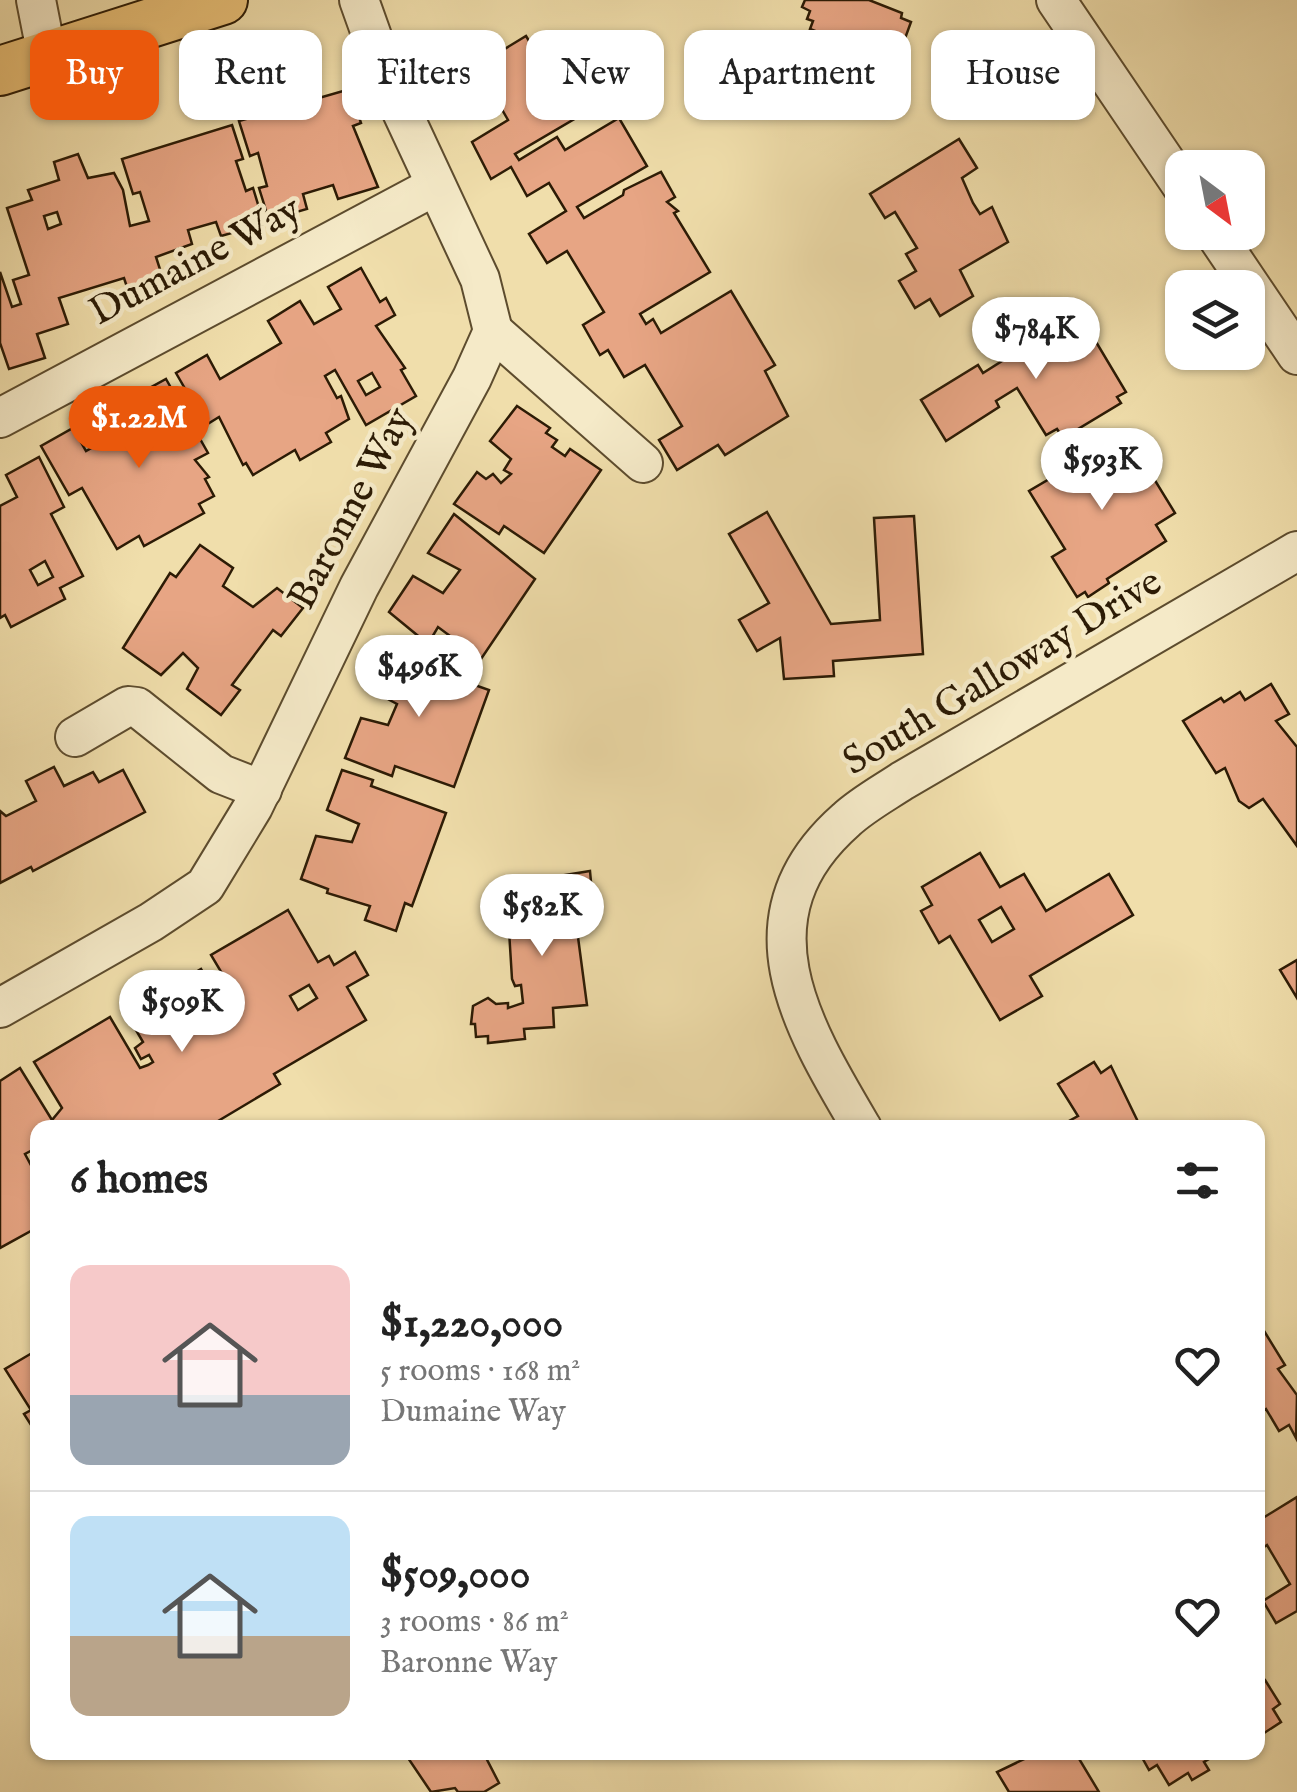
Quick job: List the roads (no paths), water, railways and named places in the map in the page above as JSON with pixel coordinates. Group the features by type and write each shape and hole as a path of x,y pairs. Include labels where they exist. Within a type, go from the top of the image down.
{"main road":[{"path":"129,30 223,0"},
{"path":"0,71 30,62"}],"street":[{"path":"36,0 42,30"},
{"path":"359,0 389,84 480,280 493,331 642,463"},
{"path":"1056,0 1165,161"},
{"name":"Dumaine Way","path":"0,418 435,186"},
{"path":"1226,250 1297,355"},
{"name":"Baronne Way","path":"0,1008 151,922 205,886 262,790 359,587 472,378 493,331"},
{"name":"South Galloway Drive","path":"858,1120 807,1029 788,973 784,919 807,864 845,820 902,781 1297,551"},
{"path":"75,737 128,706 137,708 221,774 262,790"}]}
